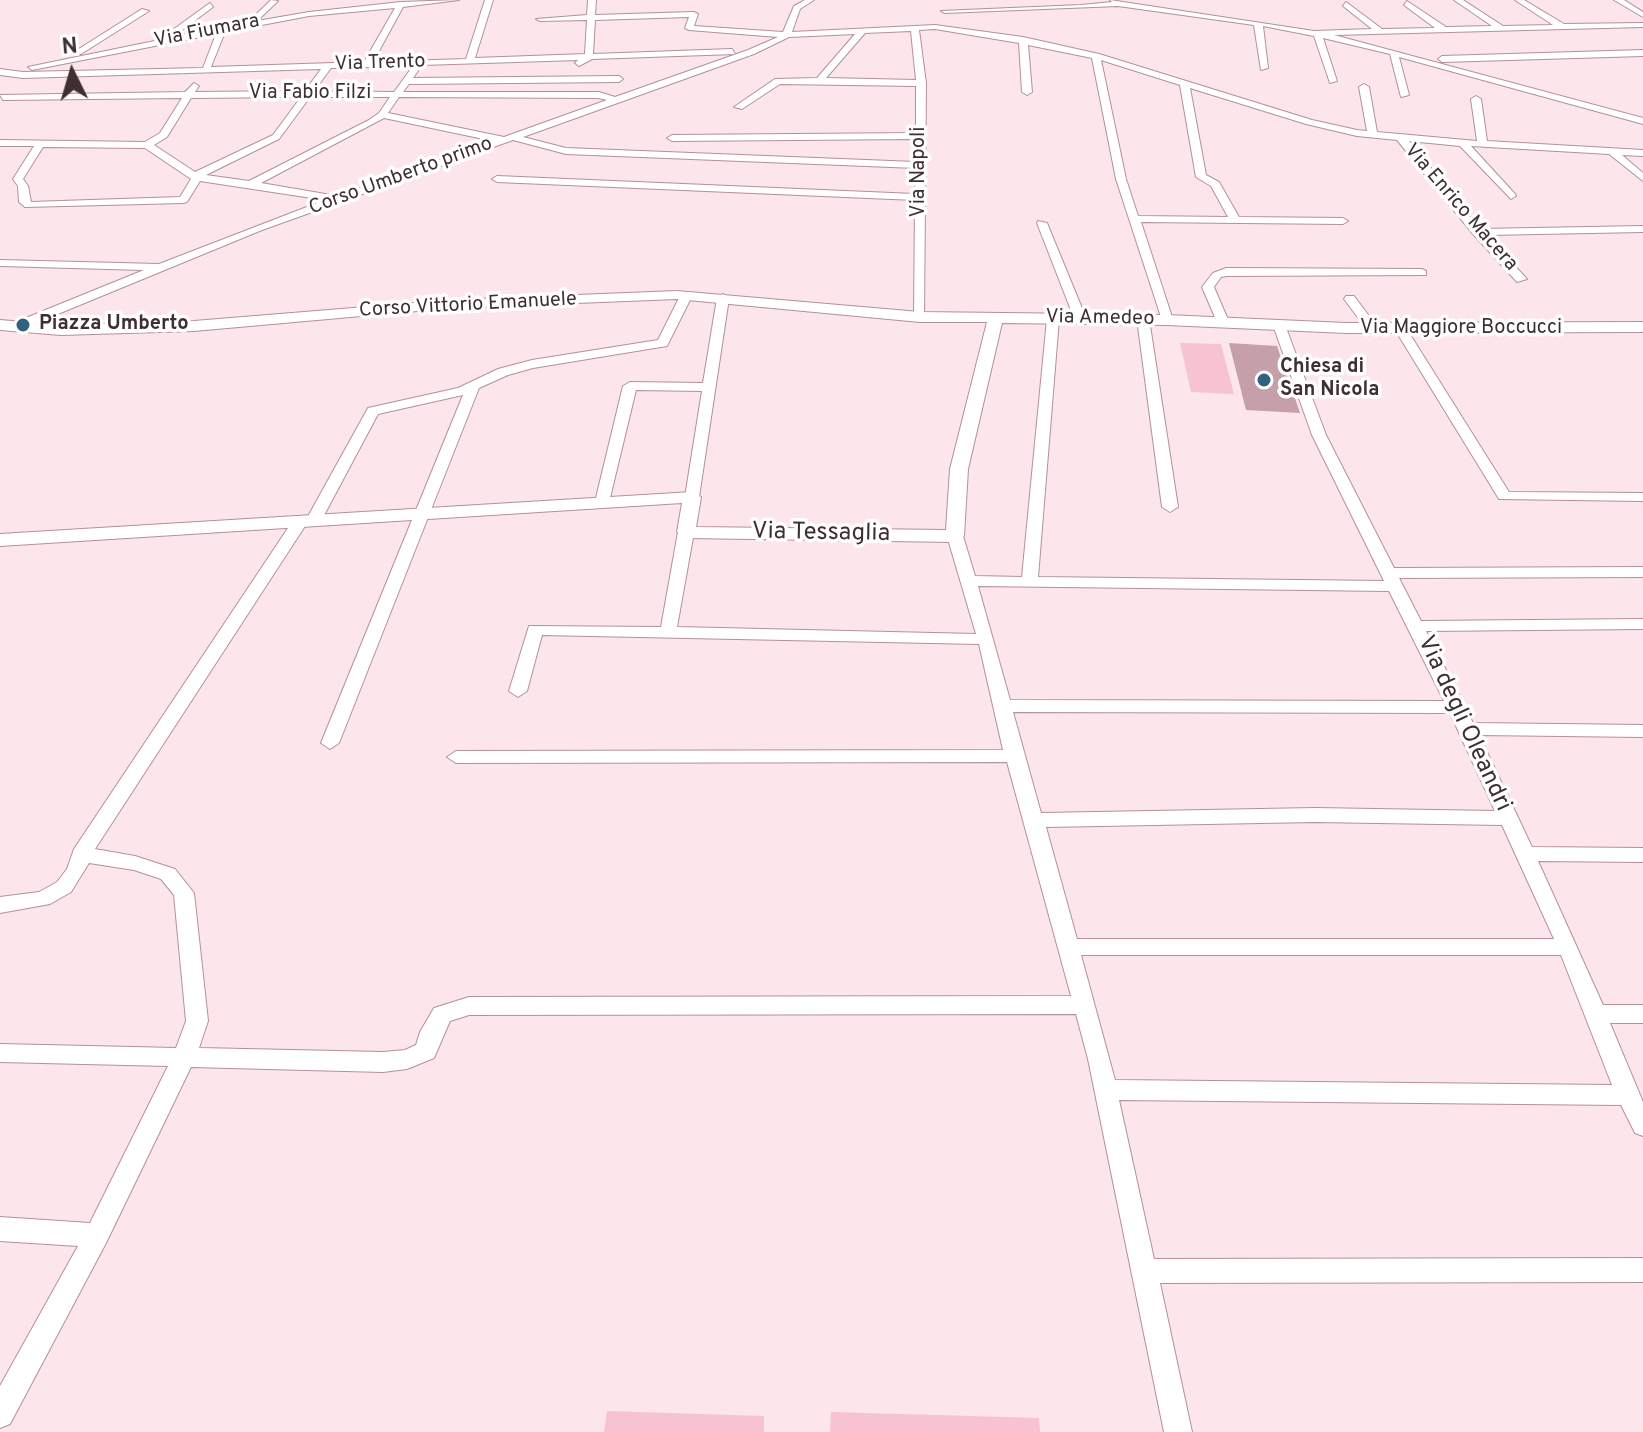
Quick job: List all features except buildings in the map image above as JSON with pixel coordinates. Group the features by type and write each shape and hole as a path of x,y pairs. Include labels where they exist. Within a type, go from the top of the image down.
{"street":[{"path":"328,11 339,0"},
{"name":"Via Fiumara","path":"3,73 251,23 378,3 455,0"},
{"path":"469,62 489,0"},
{"path":"555,0 571,0"},
{"path":"522,95 589,58 592,0"},
{"path":"789,35 786,30 797,8 810,0"},
{"path":"1458,0 1502,29"},
{"path":"1519,0 1562,27"},
{"path":"1618,0 1643,15"},
{"path":"251,23 274,1"},
{"path":"935,27 943,6 1116,2 1317,33 1428,60 1643,121"},
{"path":"1407,3 1444,30"},
{"path":"367,65 401,4"},
{"path":"1346,4 1379,31"},
{"path":"164,40 210,5"},
{"path":"66,60 145,11"},
{"path":"540,19 694,14 689,28 789,35 935,27 1023,40 1096,56 1309,122 1372,134 1463,143 1643,153"},
{"path":"1258,23 1264,68"},
{"path":"1317,33 1643,25"},
{"name":"Via Napoli","path":"915,27 921,83 920,317"},
{"path":"0,143 147,145 164,135 205,70 223,28"},
{"path":"819,81 863,30"},
{"path":"1317,33 1333,81"},
{"name":"Corso Umberto primo","path":"4,326 39,320 161,267 336,199 751,52 789,35"},
{"path":"1023,40 1027,92"},
{"name":"Via Trento","path":"3,73 205,70 751,52"},
{"path":"1394,52 1404,95"},
{"path":"1428,60 1643,53"},
{"path":"1096,56 1112,143 1167,320"},
{"path":"251,184 382,115 419,63"},
{"path":"40,144 18,179 23,186 24,202 29,205 183,200 196,177 276,137 328,66"},
{"path":"2,101 15,77 3,73"},
{"path":"408,81 619,79"},
{"path":"739,107 778,81 921,83"},
{"path":"1184,82 1201,177 1215,184 1235,220"},
{"path":"1364,87 1372,134"},
{"name":"Via Fabio Filzi","path":"2,101 189,94 599,95 615,100"},
{"path":"1476,99 1482,144"},
{"path":"382,115 566,151 919,165"},
{"path":"672,138 920,136"},
{"name":"Via Enrico Macera","path":"1400,137 1477,232 1521,279"},
{"path":"1463,143 1511,196"},
{"path":"147,145 196,177 336,199"},
{"path":"1611,151 1643,178"},
{"path":"497,179 920,197"},
{"path":"1135,219 1343,221"},
{"path":"1042,223 1080,318"},
{"path":"1477,232 1643,229"},
{"path":"0,263 161,267"},
{"path":"1223,322 1208,287 1217,275 1226,272 1422,273"},
{"path":"0,905 43,899 64,887 76,871 81,854 307,521 373,411 473,386 503,372 532,364 663,343 686,296"},
{"name":"Corso Vittorio Emanuele","path":"4,326 61,330 194,326 451,304 686,296 920,317"},
{"path":"668,632 711,387 723,298"},
{"path":"1350,299 1372,328"},
{"name":"Via Amedeo","path":"920,317 1143,319 1279,325"},
{"path":"995,319 959,469 955,536 1084,1005 1178,1432"},
{"path":"1029,583 1053,319"},
{"path":"1143,319 1170,507"},
{"name":"Via Maggiore Boccucci","path":"1279,325 1372,328 1643,327"},
{"name":"Via degli Oleandri","path":"1279,325 1319,435 1457,707 1568,947 1643,1126"},
{"path":"1400,328 1504,496 1643,497"},
{"path":"330,743 473,386"},
{"path":"602,502 630,386 711,387"},
{"path":"0,540 692,497"},
{"name":"Via Tessaglia","path":"686,532 955,536"},
{"path":"967,581 1394,580 1643,572"},
{"path":"1418,626 1643,624"},
{"path":"518,691 535,630 985,639"},
{"path":"1003,706 1457,707"},
{"path":"1467,729 1643,731"},
{"path":"456,757 1014,756"},
{"path":"1034,820 1315,815 1507,818"},
{"path":"0,1414 97,1235 184,1057 197,1021 184,893 168,874 135,863 81,854"},
{"path":"1524,854 1643,855"},
{"path":"1069,947 1568,947"},
{"path":"0,1053 383,1062 407,1059 426,1051 431,1032 442,1014 469,1006 1084,1005"},
{"path":"1594,1014 1643,1014"},
{"path":"1105,1090 1628,1095"},
{"path":"0,1229 97,1235"},
{"path":"1144,1271 1643,1270"}],"shaded area":[{"path":"1180,343 1221,344 1234,394 1191,392"},
{"path":"607,1411 764,1416 764,1432 604,1432"},
{"path":"831,1412 1039,1418 1040,1432 830,1432"}],"place":[{"name":"Piazza Umberto","path":"23,325"},
{"name":"Chiesa di San Nicola","path":"1264,380"}]}
